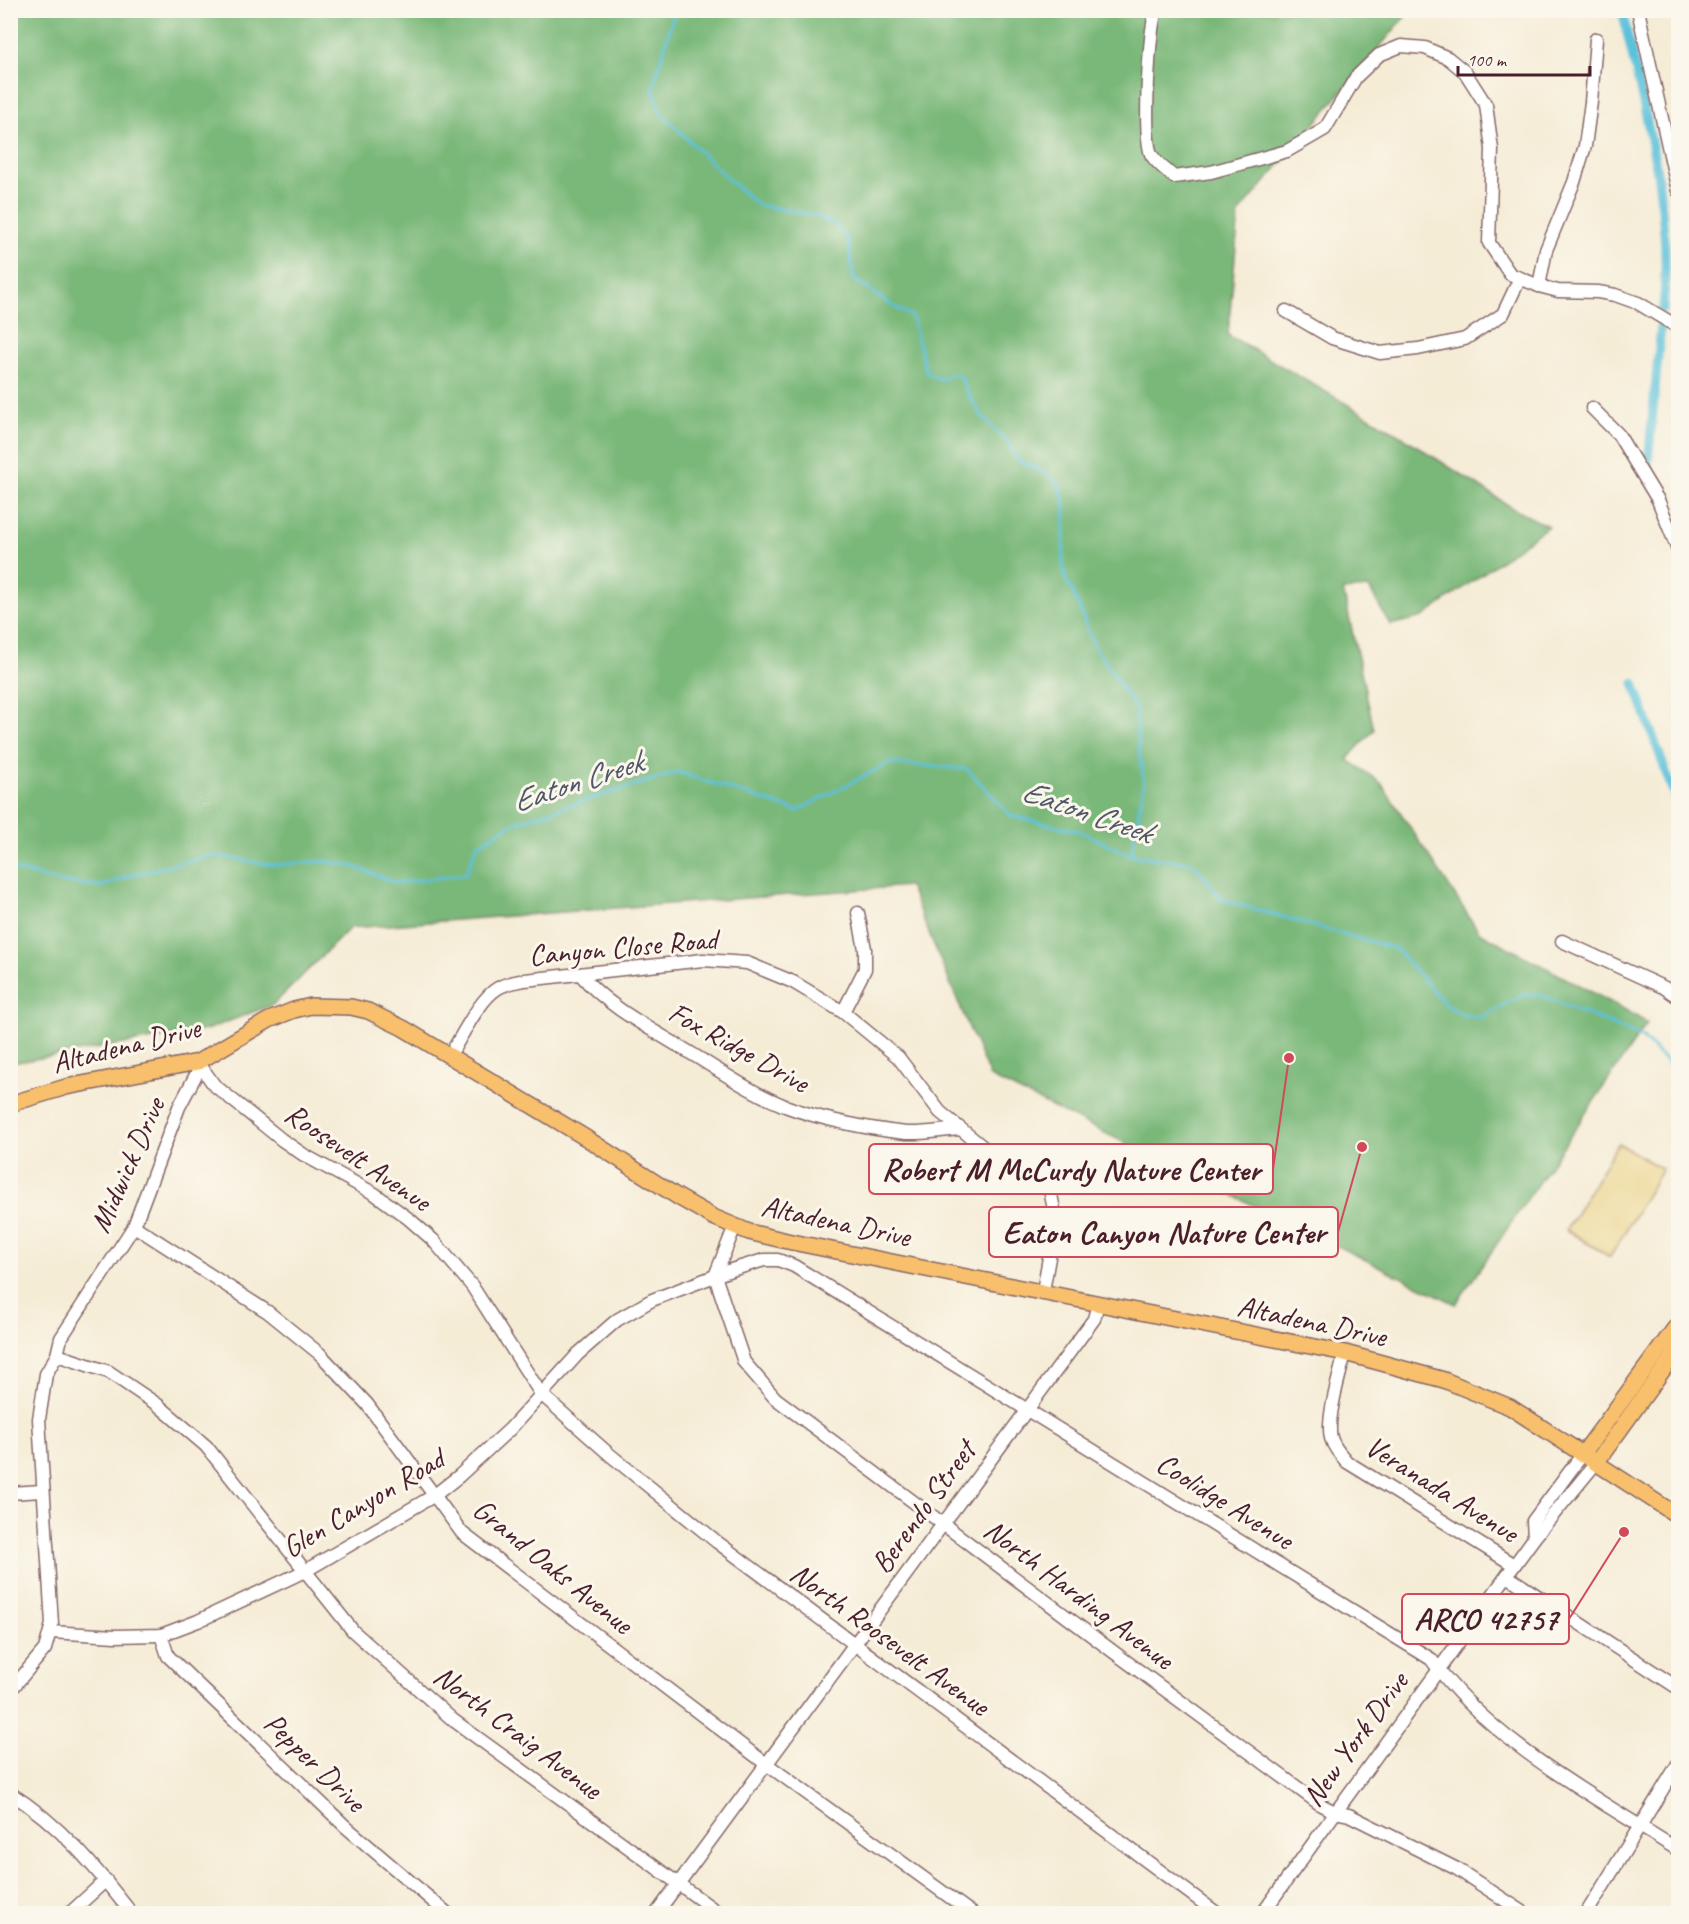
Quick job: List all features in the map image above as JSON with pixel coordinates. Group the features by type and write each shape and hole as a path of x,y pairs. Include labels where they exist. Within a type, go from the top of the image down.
{"main road":[{"name":"Altadena Drive","path":"10,1104 66,1087 198,1062 269,1020 294,1010 322,1005 368,1011 403,1028 450,1056 678,1197 735,1226 787,1241 1345,1353 1444,1380 1509,1407 1678,1516"},
{"name":"New York Drive","path":"1589,1459 1673,1352 1678,1324"}],"street":[{"path":"1156,10 1150,60 1146,134 1152,156 1174,177 1211,172 1287,151 1325,129 1356,77 1379,55 1401,46 1425,48 1448,58 1465,72 1486,105 1492,149 1489,243 1510,274 1558,291 1598,292 1615,295 1638,303 1678,327"},
{"path":"1638,10 1678,191"},
{"path":"1539,286 1546,250 1574,182 1585,147 1596,39"},
{"path":"1286,311 1332,338 1380,353 1418,349 1465,339 1503,314 1520,278"},
{"path":"1592,408 1618,434 1629,452 1658,500 1678,550"},
{"path":"843,1012 865,969 865,949 858,913"},
{"path":"1562,940 1678,997"},
{"name":"Canyon Close Road","path":"450,1056 481,1006 497,988 525,980 702,960 747,963 793,982 843,1012 898,1056 940,1112 989,1152 1031,1175 1050,1190 1056,1219 1043,1291"},
{"name":"Fox Ridge Drive","path":"581,975 621,1009 750,1088 783,1105 818,1117 908,1133 961,1129"},
{"name":"Midwick Drive","path":"10,1691 45,1649 51,1632 39,1419 46,1374 57,1355 62,1338 134,1226 179,1107 198,1071 198,1062"},
{"name":"Roosevelt Avenue","path":"198,1062 214,1085 282,1140 304,1155 375,1194 433,1240 472,1286 541,1394"},
{"name":"Grand Oaks Avenue","path":"134,1226 250,1299 311,1346 368,1404 462,1533 767,1764 973,1914"},
{"path":"715,1276 735,1226"},
{"name":"Coolidge Avenue","path":"715,1276 764,1260 778,1260 794,1266 1431,1659 1492,1726 1528,1753 1678,1850"},
{"name":"Glen Canyon Road","path":"51,1632 115,1636 161,1635 198,1621 305,1571 435,1495 489,1450 578,1354 617,1320 652,1300 715,1276"},
{"name":"North Harding Avenue","path":"715,1276 744,1362 775,1398 1321,1805 1335,1812 1349,1815 1457,1869 1526,1914"},
{"name":"Berendo Street","path":"656,1914 1026,1408 1094,1319 1098,1303"},
{"name":"Veranada Avenue","path":"1345,1353 1329,1424 1336,1449 1347,1462 1514,1565"},
{"name":"North Craig Avenue","path":"57,1355 108,1372 158,1405 206,1446 352,1631 453,1720 720,1914"},
{"name":"North Roosevelt Avenue","path":"541,1394 609,1454 717,1542 1218,1914"},
{"name":"New York Drive","path":"1262,1914 1589,1459"},
{"path":"10,1493 42,1491"},
{"path":"1507,1576 1678,1688"},
{"name":"Pepper Drive","path":"161,1635 169,1657 346,1827 448,1914"},
{"path":"1586,1914 1678,1764"},
{"path":"10,1793 36,1809 66,1835 106,1880 132,1914"},
{"path":"69,1914 106,1880"}],"green space":[{"path":"27,10 1410,11 1239,213 1228,335 1400,435 1514,509 1548,526 1423,617 1390,625 1369,588 1343,590 1374,730 1347,759 1381,783 1479,932 1647,1023 1456,1304 990,1077 909,886 350,928 274,1004 206,1030 11,1063 11,19"}],"sand":[{"path":"1618,1143 1662,1169 1610,1257 1566,1230"}],"waterway":[{"path":"675,10 653,88 660,112 758,205 815,215 834,224 848,240 854,279 891,305 912,316 926,372 940,379 954,374 961,377 981,415 1008,443 1018,461 1046,473 1058,483 1065,503 1063,562 1065,579 1072,590 1094,645 1136,709 1144,783 1131,855"},
{"path":"1622,10 1647,121 1660,196 1664,233 1663,309"},
{"path":"1647,473 1661,325"},
{"path":"1634,683 1678,806"},
{"name":"Eaton Creek","path":"10,868 61,882 103,886 131,875 213,855 273,865 324,861 349,865 397,883 466,874 477,845 513,823 678,772 797,811 889,763 967,769 1011,816 1079,831 1131,855 1193,863 1223,900 1396,949 1445,1004 1462,1014 1480,1018 1522,995 1541,995 1642,1037 1678,1073"}],"place":[{"name":"Robert M McCurdy Nature Center","path":"1289,1058"},
{"name":"Eaton Canyon Nature Center","path":"1362,1147"},
{"name":"ARCO 42757","path":"1624,1532"}]}
